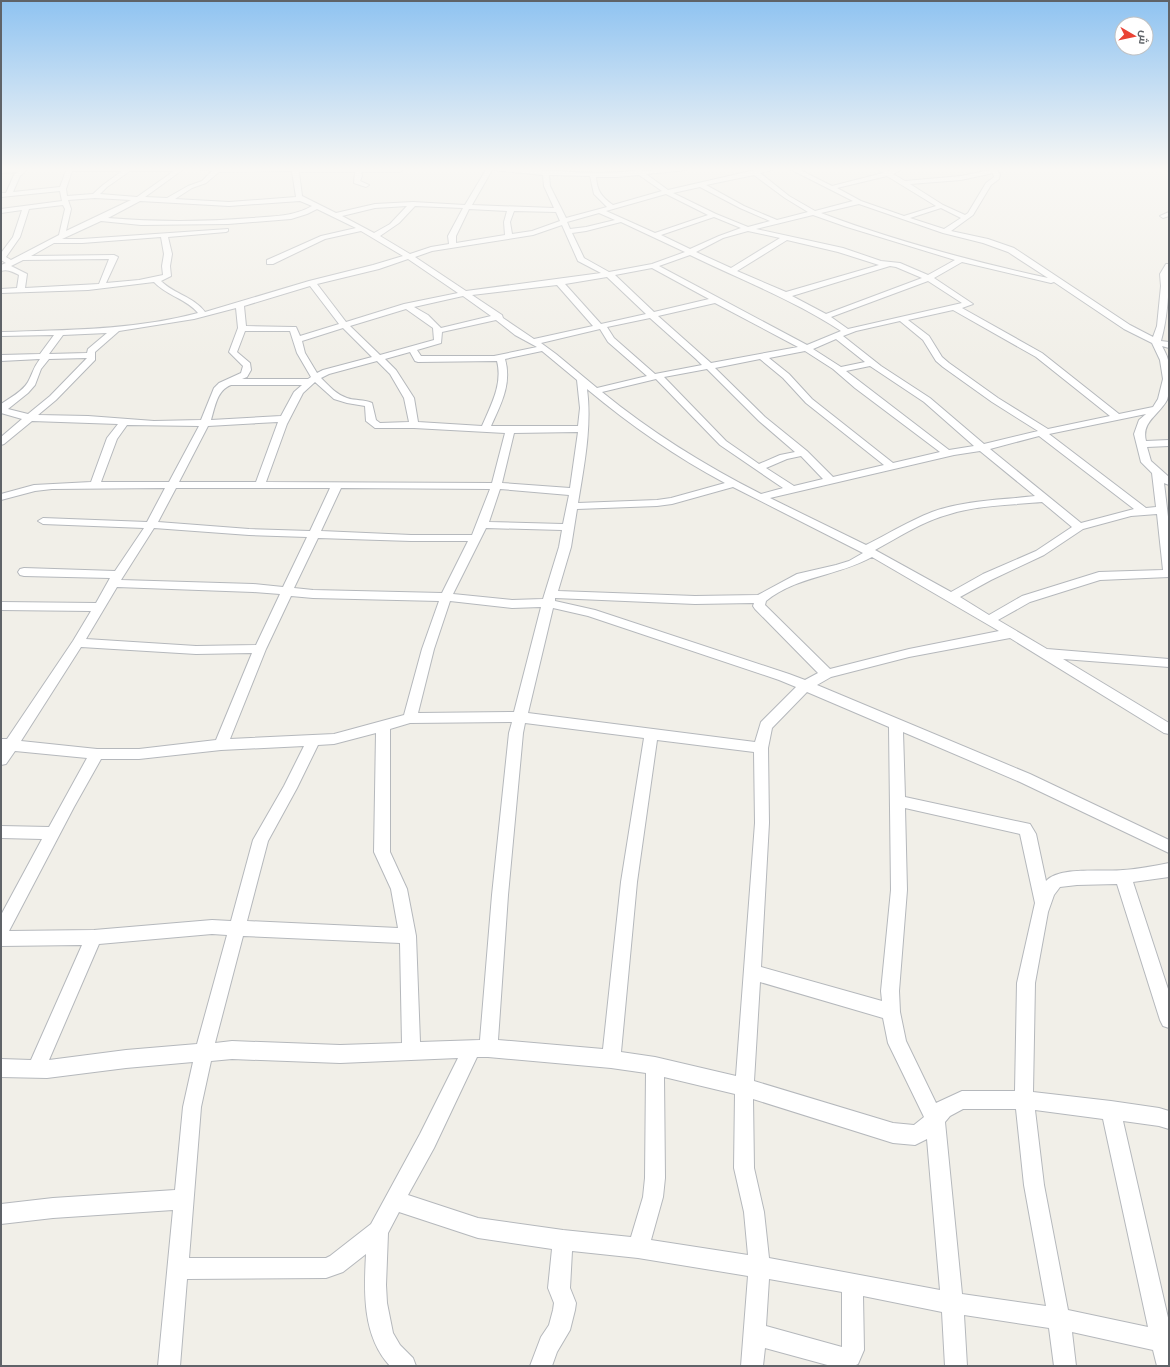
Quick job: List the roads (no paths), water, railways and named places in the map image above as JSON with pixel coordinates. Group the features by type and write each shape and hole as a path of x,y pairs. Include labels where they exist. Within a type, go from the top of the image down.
{"street":[{"path":"4,267 2,257 16,237 18,232"},
{"path":"62,236 63,232"},
{"path":"4,267 71,232"},
{"path":"54,241 82,241 135,236 164,236 214,232"},
{"path":"270,262 323,237 348,232"},
{"path":"369,232 410,256 463,294 499,317 532,342 544,348 595,391 670,446 734,484 868,551 951,597 1169,729"},
{"path":"376,235 382,232"},
{"path":"453,245 452,236 454,232"},
{"path":"508,232 509,237"},
{"path":"1,334 60,333 148,325 240,305 312,283 376,267 410,256 453,245 536,232"},
{"path":"569,232 581,259 610,275 762,419 803,452 831,481"},
{"path":"648,232 785,295 825,317 846,331"},
{"path":"655,235 666,232"},
{"path":"296,340 407,306 463,294 560,283 653,266 678,258 721,237 739,232"},
{"path":"595,391 656,377 806,348 846,331 969,304 929,278 897,265 880,263 840,250 762,232"},
{"path":"869,232 1016,274 1061,283"},
{"path":"944,232 985,240 1011,250 1127,327 1156,342 1169,345"},
{"path":"1,291 157,280 167,276 166,266 168,254 164,236"},
{"path":"732,271 787,237"},
{"path":"22,258 114,257 102,285"},
{"path":"825,317 929,278 961,259"},
{"path":"785,295 889,264"},
{"path":"653,266 806,348 840,370 858,386 948,454"},
{"path":"4,267 22,274 21,290"},
{"path":"1168,267 1164,274 1167,288 1161,326 1156,342 1164,360 1168,379 1163,399 1156,409 1144,420 1139,434 1146,462 1169,482"},
{"path":"157,280 165,289 196,305 204,314"},
{"path":"312,283 345,326 393,372 409,398 414,425"},
{"path":"560,283 611,340 656,377 723,443 758,468 793,490"},
{"path":"532,342 717,300"},
{"path":"1,760 6,744 78,643 116,579 151,525 205,423 217,390 222,385 244,375 247,370 246,365 233,352 242,328 240,305"},
{"path":"260,485 285,419 299,392 312,379 326,372 437,342 436,328 425,317 407,306"},
{"path":"956,308 1039,354 1066,378 1118,418"},
{"path":"437,331 499,317"},
{"path":"901,318 926,338 939,359 946,365 1044,433 1143,512"},
{"path":"242,328 293,329 312,379"},
{"path":"1,442 53,398 92,358 91,355 94,347 116,329"},
{"path":"60,333 45,356 32,383 25,392 3,405 2,411 14,416 30,418 108,420 125,422 205,423 285,419"},
{"path":"837,336 927,400 954,425 984,447 1079,527"},
{"path":"412,349 417,359 420,360 464,360 500,358 544,348"},
{"path":"1,358 91,355"},
{"path":"761,356 786,376 809,401 892,467"},
{"path":"484,429 502,390 503,370 500,358"},
{"path":"840,370 872,362"},
{"path":"230,382 312,379 341,399 369,405 371,421 378,426 414,425 510,430 583,429"},
{"path":"177,1269 326,1268 336,1265 378,1231 427,1141 480,1049 500,895 516,733 549,599 564,547 572,506 586,408 581,380"},
{"path":"760,497 1156,409"},
{"path":"95,485 112,438 125,422"},
{"path":"410,718 428,649 446,597 482,524 496,486 510,430"},
{"path":"1141,444 1169,442"},
{"path":"758,468 784,457 803,452"},
{"path":"1157,471 1169,570"},
{"path":"572,506 672,501 734,484"},
{"path":"1,497 34,488 95,485 496,486 574,492"},
{"path":"221,745 260,649 337,485"},
{"path":"827,674 759,606 761,599 801,577 853,563 868,551 926,519 946,512 969,507 1045,498"},
{"path":"951,597 987,577 1040,553 1079,527 1130,513 1161,510"},
{"path":"43,521 151,525 249,532 411,538 476,538"},
{"path":"482,524 568,527"},
{"path":"24,572 252,588 313,594 446,597 512,604 549,599 761,599"},
{"path":"989,620 1026,599 1099,576 1169,573"},
{"path":"549,599 784,677 1025,778 1169,847"},
{"path":"1,606 99,607"},
{"path":"752,1366 758,1267 754,1212 744,1168 744,1087 762,823 761,748 766,726 805,686 827,674 909,653 1012,633"},
{"path":"78,643 196,650 260,649"},
{"path":"1044,653 1169,663"},
{"path":"6,744 97,754 139,754 221,745 313,741 353,735 410,718 520,718 761,748"},
{"path":"896,723 899,890 890,991 891,1012 897,1043 935,1120 952,1303 956,1366"},
{"path":"383,726 382,852 388,870 394,877 399,889 408,936 411,1050"},
{"path":"611,1058 629,882 651,735"},
{"path":"168,1366 192,1106 204,1052 261,840 290,788 313,741"},
{"path":"1,931 97,754"},
{"path":"897,801 1025,828 1028,834 1043,903"},
{"path":"1,832 54,833"},
{"path":"1065,1366 1059,1319 1034,1185 1024,1100 1026,983 1043,903 1047,892 1056,881 1077,878 1123,877 1169,870"},
{"path":"1123,877 1141,929 1169,1020"},
{"path":"1,939 94,937 212,927 408,936"},
{"path":"36,1069 94,937"},
{"path":"752,972 891,1012"},
{"path":"1,1068 46,1069 126,1059 232,1050 340,1054 382,1053 411,1050 480,1049 611,1058 655,1066 744,1087 893,1133 915,1135 926,1130 943,1109 962,1100 1024,1100 1074,1104 1169,1120"},
{"path":"638,1248 653,1197 655,1178 655,1066"},
{"path":"1111,1110 1166,1342 1168,1366"},
{"path":"1,1214 53,1208 183,1199"},
{"path":"394,1200 478,1228 563,1240 638,1248 758,1267 852,1283 952,1303 1059,1319 1166,1342"},
{"path":"378,1231 376,1300 381,1330 397,1360 405,1366"},
{"path":"541,1366 549,1346 559,1330 564,1310 564,1303 560,1288 563,1240"},
{"path":"755,1334 846,1359 850,1356 853,1350 852,1283"}]}
